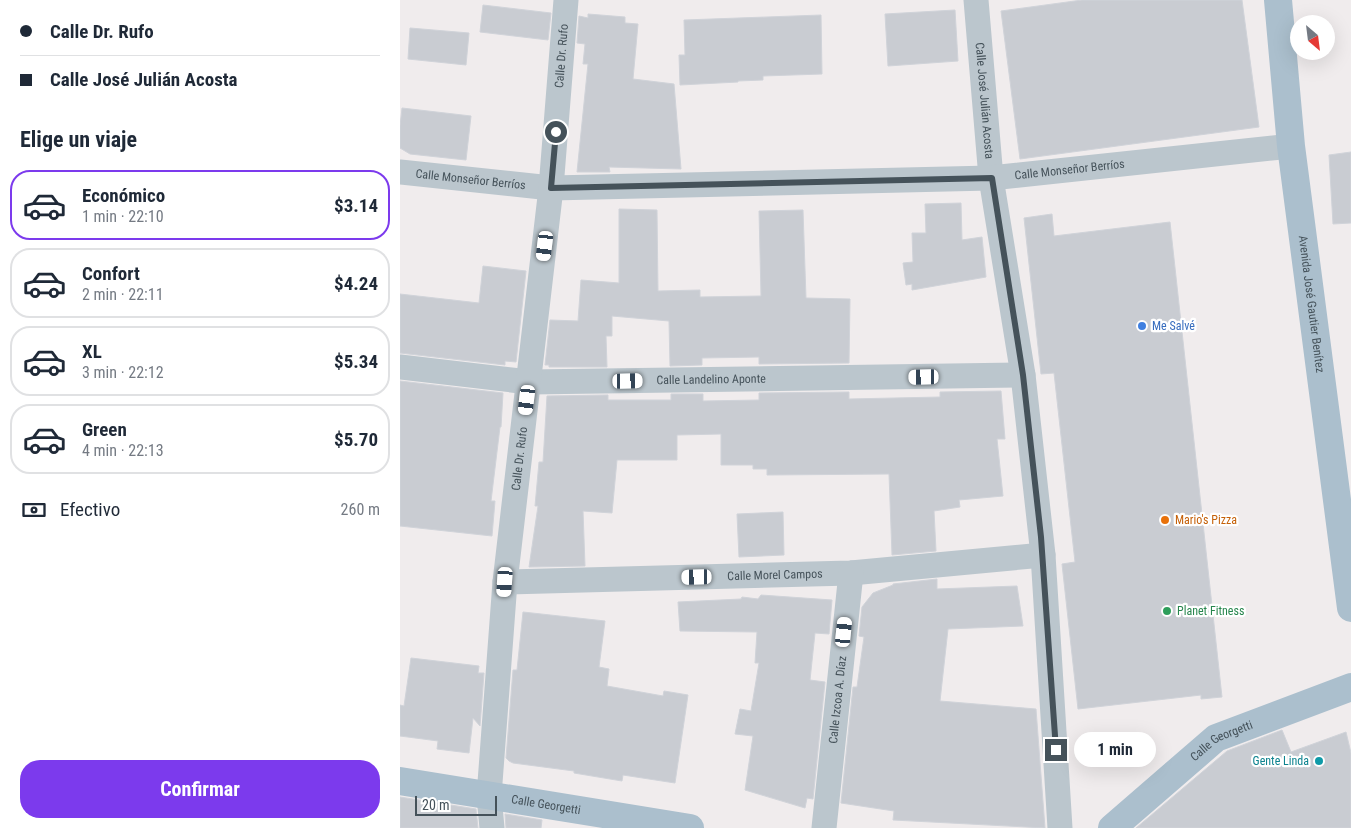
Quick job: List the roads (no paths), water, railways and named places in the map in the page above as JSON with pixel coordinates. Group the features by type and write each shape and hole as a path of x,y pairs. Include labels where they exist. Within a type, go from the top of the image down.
{"main road":[{"name":"Avenida José Gautier Benítez","path":"1278,0 1291,146 1351,608"},
{"name":"Calle Georgetti","path":"1112,828 1216,738 1351,687"},
{"name":"Calle Georgetti","path":"400,780 674,826"}],"street":[{"name":"Calle Dr. Rufo","path":"492,828 489,796 505,582 551,188 566,0"},
{"name":"Calle José Julián Acosta","path":"976,0 992,178 1023,375 1043,555 1060,828"},
{"name":"Calle Monseñor Berríos","path":"400,172 551,188 992,178 1291,146"},
{"name":"Calle Landelino Aponte","path":"400,367 529,382 1023,375"},
{"name":"Calle Morel Campos","path":"505,582 850,573 1043,555"},
{"name":"Calle Izcoa A. Díaz","path":"824,828 850,573"}],"place":[{"name":"Me Salvé","path":"1142,326"},
{"name":"Mario's Pizza","path":"1165,520"},
{"name":"Planet Fitness","path":"1167,611"},
{"name":"Gente Linda","path":"1319,761"}]}
